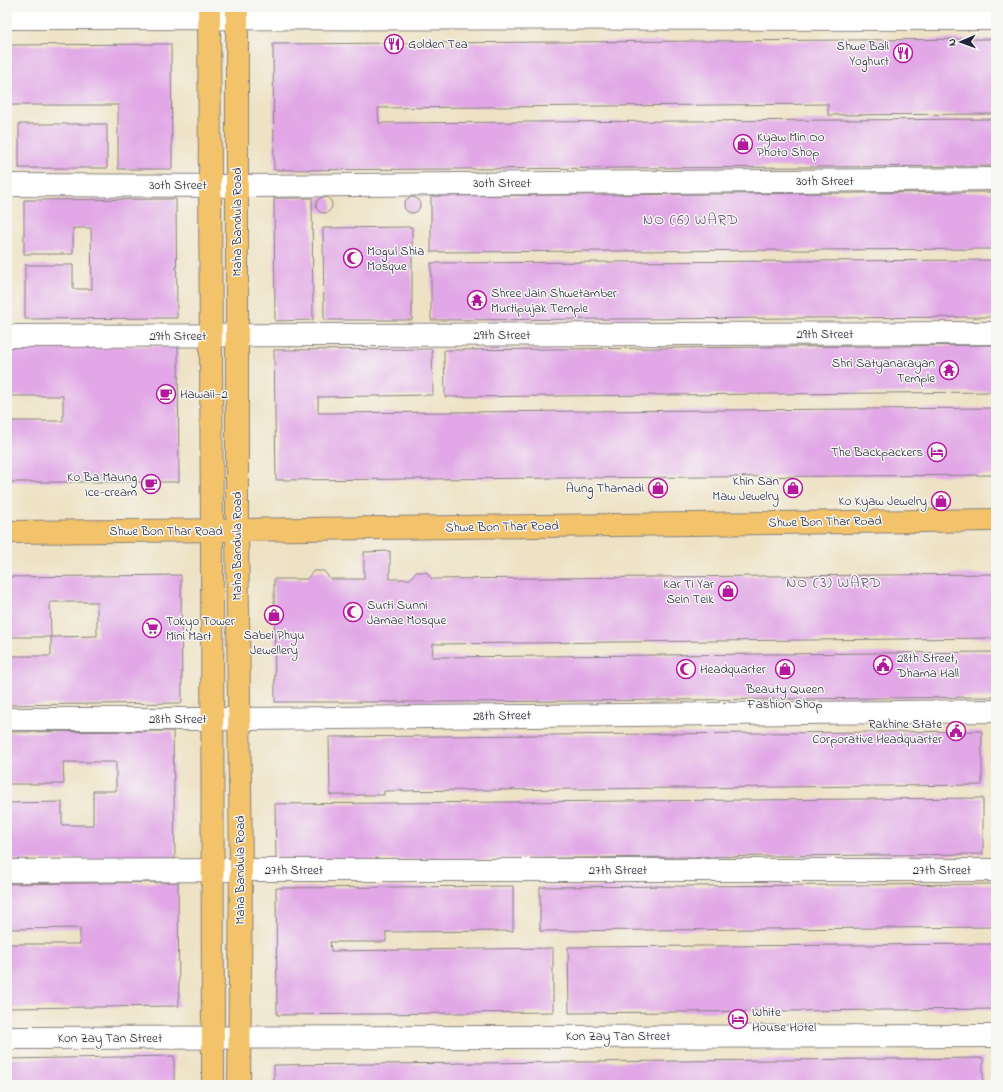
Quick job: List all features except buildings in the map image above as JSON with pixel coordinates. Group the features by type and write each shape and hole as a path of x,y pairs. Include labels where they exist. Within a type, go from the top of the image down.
{"main road":[{"name":"Maha Bandula Road","path":"209,13 213,1085"},
{"name":"Maha Bandula Road","path":"237,13 237,530 241,870 239,1085"},
{"name":"Shwe Bon Thar Road","path":"7,532 996,520"}],"street":[{"path":"7,18 237,13 996,19"},
{"name":"30th Street","path":"7,185 237,186 996,179"},
{"name":"29th Street","path":"7,336 996,333"},
{"name":"28th Street","path":"7,719 239,719 996,711"},
{"path":"7,871 213,870"},
{"name":"27th Street","path":"213,870 996,870"},
{"name":"Kon Zay Tan Street","path":"7,1038 996,1036"}],"place":[{"name":"Golden Tea","path":"394,44"},
{"name":"Shwe Bali Yoghurt","path":"903,53"},
{"name":"Kyaw Min Oo Photo Shop","path":"743,144"},
{"name":"Mogul Shia Mosque","path":"353,258"},
{"name":"Shree Jain Shwetamber Murtipujak Temple","path":"477,300"},
{"name":"Shri Satyanarayan Temple","path":"949,370"},
{"name":"Hawaii—2","path":"166,394"},
{"name":"The Backpackers","path":"937,452"},
{"name":"Ko Ba Maung Ice-cream","path":"151,484"},
{"name":"Aung Thamadi","path":"658,488"},
{"name":"Khin San Maw Jewelry","path":"793,488"},
{"name":"Ko Kyaw Jewelry","path":"941,501"},
{"name":"Kar Ti Yar Sein Teik","path":"728,591"},
{"name":"Surti Sunni Jamae Mosque","path":"353,612"},
{"name":"Sabei Phyu Jewellery","path":"274,615"},
{"name":"Tokyo Tower Mini Mart","path":"152,628"},
{"name":"28th Street, Dhama Hall","path":"883,665"},
{"name":"Headquarter","path":"686,669"},
{"name":"Beauty Queen Fashion Shop","path":"785,669"},
{"name":"Rakhine State Corporative Headquarter","path":"956,731"},
{"name":"White House Hotel","path":"738,1019"}],"district":[{"name":"NO (6) WARD","path":"691,220"},
{"name":"NO (3) WARD","path":"834,583"}]}
